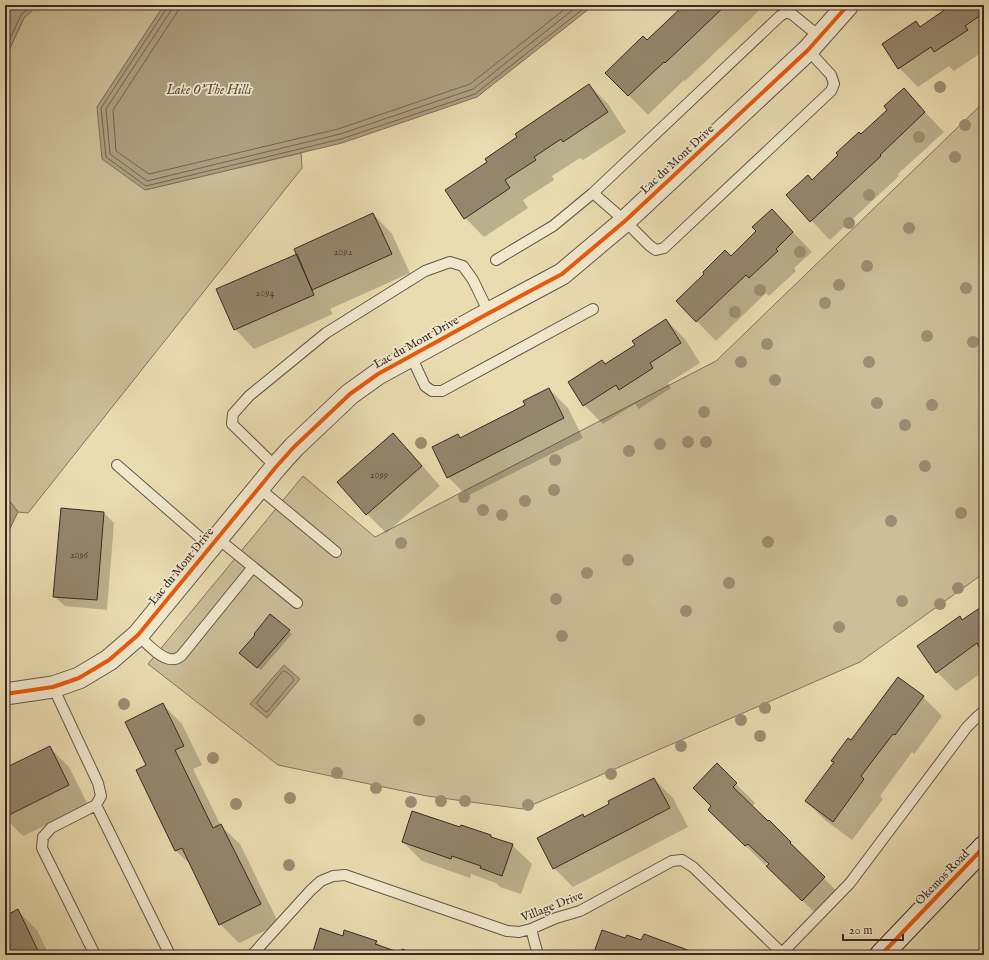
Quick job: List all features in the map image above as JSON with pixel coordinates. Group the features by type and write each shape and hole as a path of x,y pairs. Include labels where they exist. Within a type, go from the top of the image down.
{"street":[{"name":"Lac du Mont Drive","path":"5,694 53,687 79,678 109,660 138,635 294,446 350,394 378,374 562,274 625,221 814,44 848,5"},
{"name":"Okemos Road","path":"880,955 984,847"}],"lane":[{"path":"496,260 553,226 593,193 780,16 787,12 793,15 814,44 831,75 834,84 831,91 664,248 656,250 650,246 625,221 593,193"},
{"path":"276,467 232,424 233,414 249,396 326,333 425,271 450,262 463,266 474,280 489,313"},
{"path":"411,356 425,386 432,391 442,391 593,309"},
{"path":"117,464 214,542 253,567 297,603"},
{"path":"258,488 336,552"},
{"path":"138,635 157,653 174,659 181,656 253,567"},
{"path":"53,687 98,783 101,796 96,805 51,828 43,837 42,848 95,955"},
{"path":"783,954 850,883 967,727 984,711"},
{"path":"96,805 170,955"},
{"name":"Village Drive","path":"252,955 310,891 321,881 333,876 345,875 507,932 519,932 580,911 672,861 682,860 693,867 783,954"},
{"path":"531,929 538,955"}],"shaded area":[{"path":"38,5 164,5 97,107 145,190 301,153 302,168 28,513 18,512 5,495 5,59 24,18"},
{"path":"984,102 984,573 860,662 523,809 427,796 278,765 148,664 303,476 375,537 716,361"}],"water":[{"path":"5,5 38,5 24,18 5,59"},
{"name":"Lake O'The Hills","path":"164,5 594,5 477,97 342,143 145,190 102,159 97,107"},
{"path":"5,495 18,512 5,539"},
{"path":"284,665 300,679 267,718 250,704"}],"building":[{"path":"684,5 726,5 628,96 605,73 643,36 647,40"},
{"path":"949,5 984,5 984,13 965,26 968,30 934,52 931,47 898,69 882,44 916,21 920,27 950,6"},
{"path":"589,84 608,112 563,142 561,139 534,157 536,160 505,180 510,188 464,219 445,190 487,162 485,159 517,137 515,134"},
{"path":"904,88 925,112 880,155 881,156 810,222 786,195 808,175 812,180 838,155 836,153 859,132 861,134 887,110 884,106"},
{"path":"772,209 793,232 776,249 778,251 749,278 746,275 696,322 676,301 704,274 703,272 725,250 731,256 756,231 752,227"},
{"path":"373,213 392,254 312,290 294,249"},
{"path":"297,254 314,295 234,330 216,289"},
{"path":"666,319 681,343 650,363 653,368 619,390 616,385 583,406 568,382 602,360 605,364 635,345 632,341"},
{"path":"549,388 564,418 447,478 432,447 458,434 460,438 525,405 523,401"},
{"path":"393,433 422,466 366,515 337,482"},
{"path":"61,508 104,512 97,600 53,597"},
{"path":"984,605 984,643 979,647 977,643 936,673 917,646 960,616 962,620"},
{"path":"270,614 290,630 257,668 239,653 255,635 254,634"},
{"path":"898,677 924,696 895,735 893,734 861,776 864,779 833,822 805,801 834,762 831,761 848,738 851,740"},
{"path":"163,703 184,746 175,750 213,828 221,824 261,904 219,925 182,848 175,851 136,770 146,765 125,722"},
{"path":"50,746 69,785 5,817 5,768"},
{"path":"717,763 737,783 733,787 768,821 769,820 825,877 802,901 766,866 769,864 748,844 745,846 708,810 711,806 693,788"},
{"path":"654,778 670,808 553,869 537,838 583,814 584,817 609,804 608,801"},
{"path":"412,811 460,827 461,825 513,844 502,876 480,868 481,866 452,856 451,859 402,842"},
{"path":"18,909 40,955 5,955 5,916"},
{"path":"320,928 343,936 344,930 377,941 375,944 401,953 402,949 419,955 312,955"},
{"path":"602,930 625,938 627,935 641,940 644,934 696,953 695,955 593,955"}],"cycle path":[{"path":"5,694 53,687 79,678 109,660 138,635 294,447 350,394 378,374 562,274 625,221 808,50 848,5"},
{"path":"881,955 984,847"}]}
